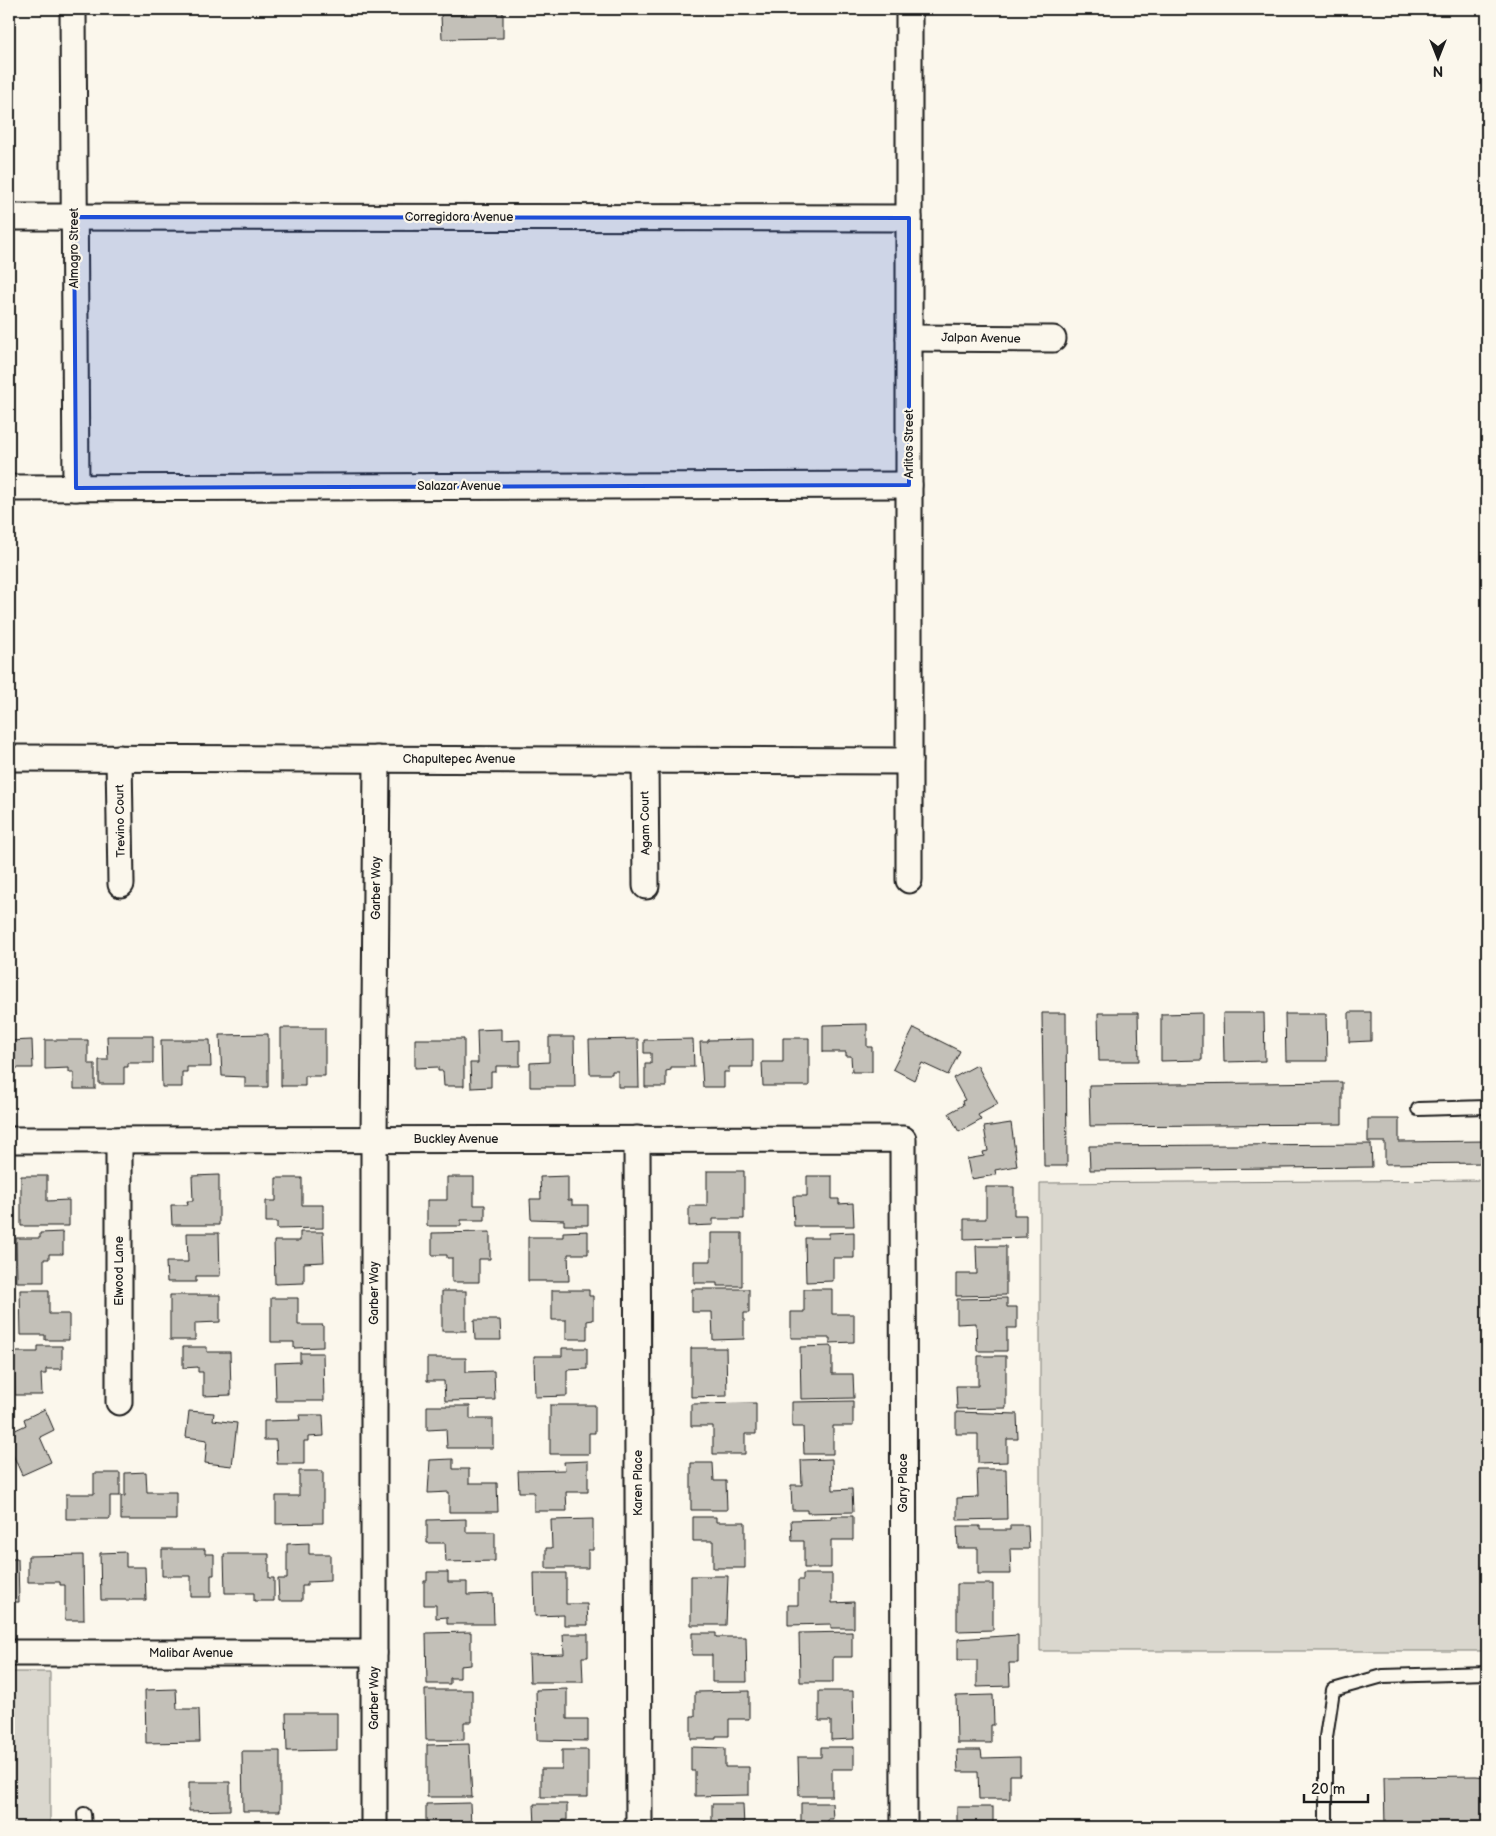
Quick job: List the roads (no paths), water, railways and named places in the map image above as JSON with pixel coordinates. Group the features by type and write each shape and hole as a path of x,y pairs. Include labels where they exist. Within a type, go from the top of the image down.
{"street":[{"name":"Almagro Street","path":"73,9 76,488"},
{"name":"Arlitos Street","path":"909,9 909,880"},
{"name":"Corregidora Avenue","path":"9,217 909,218"},
{"name":"Jalpan Avenue","path":"909,338 1053,339"},
{"name":"Salazar Avenue","path":"9,488 909,485"},
{"name":"Chapultepec Avenue","path":"9,758 909,761"},
{"name":"Trevino Court","path":"119,758 121,884"},
{"name":"Garber Way","path":"374,1827 374,1139 377,759"},
{"name":"Agam Court","path":"645,760 646,886"},
{"name":"Karen Place","path":"637,1139 638,1827"},
{"name":"Buckley Avenue","path":"9,1140 903,1139"},
{"name":"Gary Place","path":"903,1139 904,1827"},
{"name":"Elwood Lane","path":"119,1140 119,1402"},
{"name":"Malibar Avenue","path":"9,1653 374,1653"}],"lane":[{"path":"1418,1109 1487,1107"},
{"path":"1326,1827 1326,1737 1333,1690 1383,1676 1487,1673"},
{"path":"84,1814 85,1827"}]}
